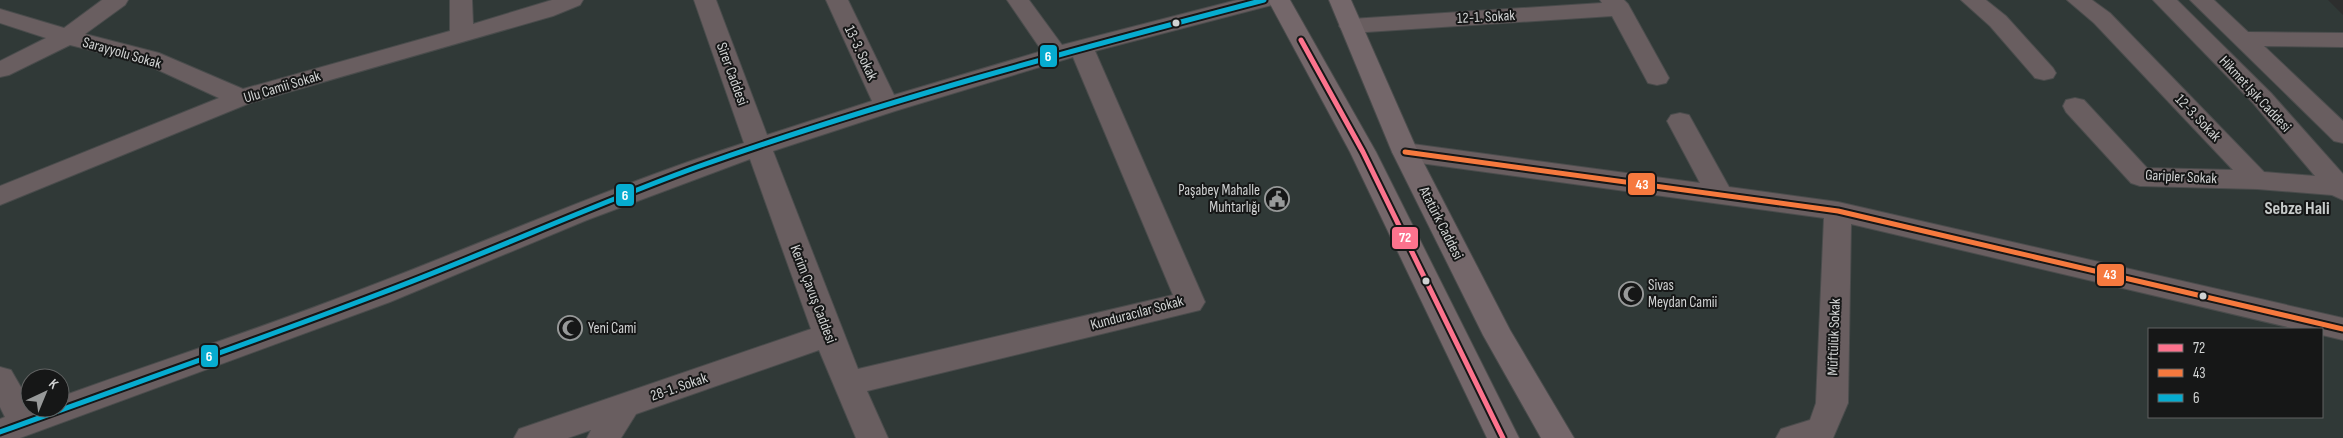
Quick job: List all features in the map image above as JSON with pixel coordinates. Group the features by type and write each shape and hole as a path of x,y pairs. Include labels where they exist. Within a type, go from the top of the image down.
{"main road":[{"path":"1279,0 1363,152 1503,438"},
{"name":"Atatürk Caddesi","path":"1340,0 1404,152 1498,335 1558,438"}],"street":[{"path":"0,70 67,37 117,0"},
{"path":"461,0 462,35"},
{"name":"Ulu Camii Sokak","path":"2,190 242,98 545,11 572,0"},
{"name":"Sirer Caddesi","path":"705,0 758,148"},
{"name":"13-3. Sokak","path":"837,0 886,105"},
{"path":"1018,0 1068,51"},
{"path":"1068,51 1190,0"},
{"path":"0,379 12,427 380,294 577,213 698,167 886,105 1068,51 1264,0"},
{"path":"1972,0 1998,21 2044,73"},
{"name":"12-3. Sokak","path":"2078,0 2102,18 2257,180"},
{"name":"Hikmet Işık Caddesi","path":"2164,0 2262,98 2341,189"},
{"name":"Hikmet Işık Caddesi","path":"2201,0 2343,135"},
{"path":"1615,5 1657,78"},
{"name":"12-1. Sokak","path":"1351,26 1615,5"},
{"name":"Sarayyolu Sokak","path":"0,16 67,37 151,58 242,98"},
{"path":"2242,39 2343,40"},
{"name":"Kunduracılar Sokak","path":"848,383 1190,302 1068,51"},
{"name":"Garipler Sokak","path":"2075,106 2140,176 2257,180"},
{"path":"1680,121 1720,195"},
{"name":"Kerim Çavuş Caddesi","path":"758,148 828,335 872,438"},
{"path":"1404,152 1838,211 2343,329"},
{"path":"2257,180 2341,189"},
{"name":"Müftülük Sokak","path":"1792,438 1822,429 1832,403 1838,211"},
{"name":"28-1. Sokak","path":"530,438 828,335"},
{"path":"603,438 624,407"}],"shaded area":[{"path":"0,0 2328,0 2343,15 2343,438 0,438"}],"transit line":[{"name":"6","path":"0,432 380,294 577,213 698,167 886,105 1056,54 1264,0"},
{"name":"72","path":"1301,40 1363,152 1503,438"},
{"name":"43","path":"1405,152 1838,211 2343,329"}],"place":[{"name":"Paşabey Mahalle Muhtarlığı","path":"1277,199"},
{"name":"Sivas Meydan Camii","path":"1631,294"},
{"name":"Yeni Cami","path":"570,328"}],"district":[{"name":"Sebze Hali","path":"2297,208"}]}
